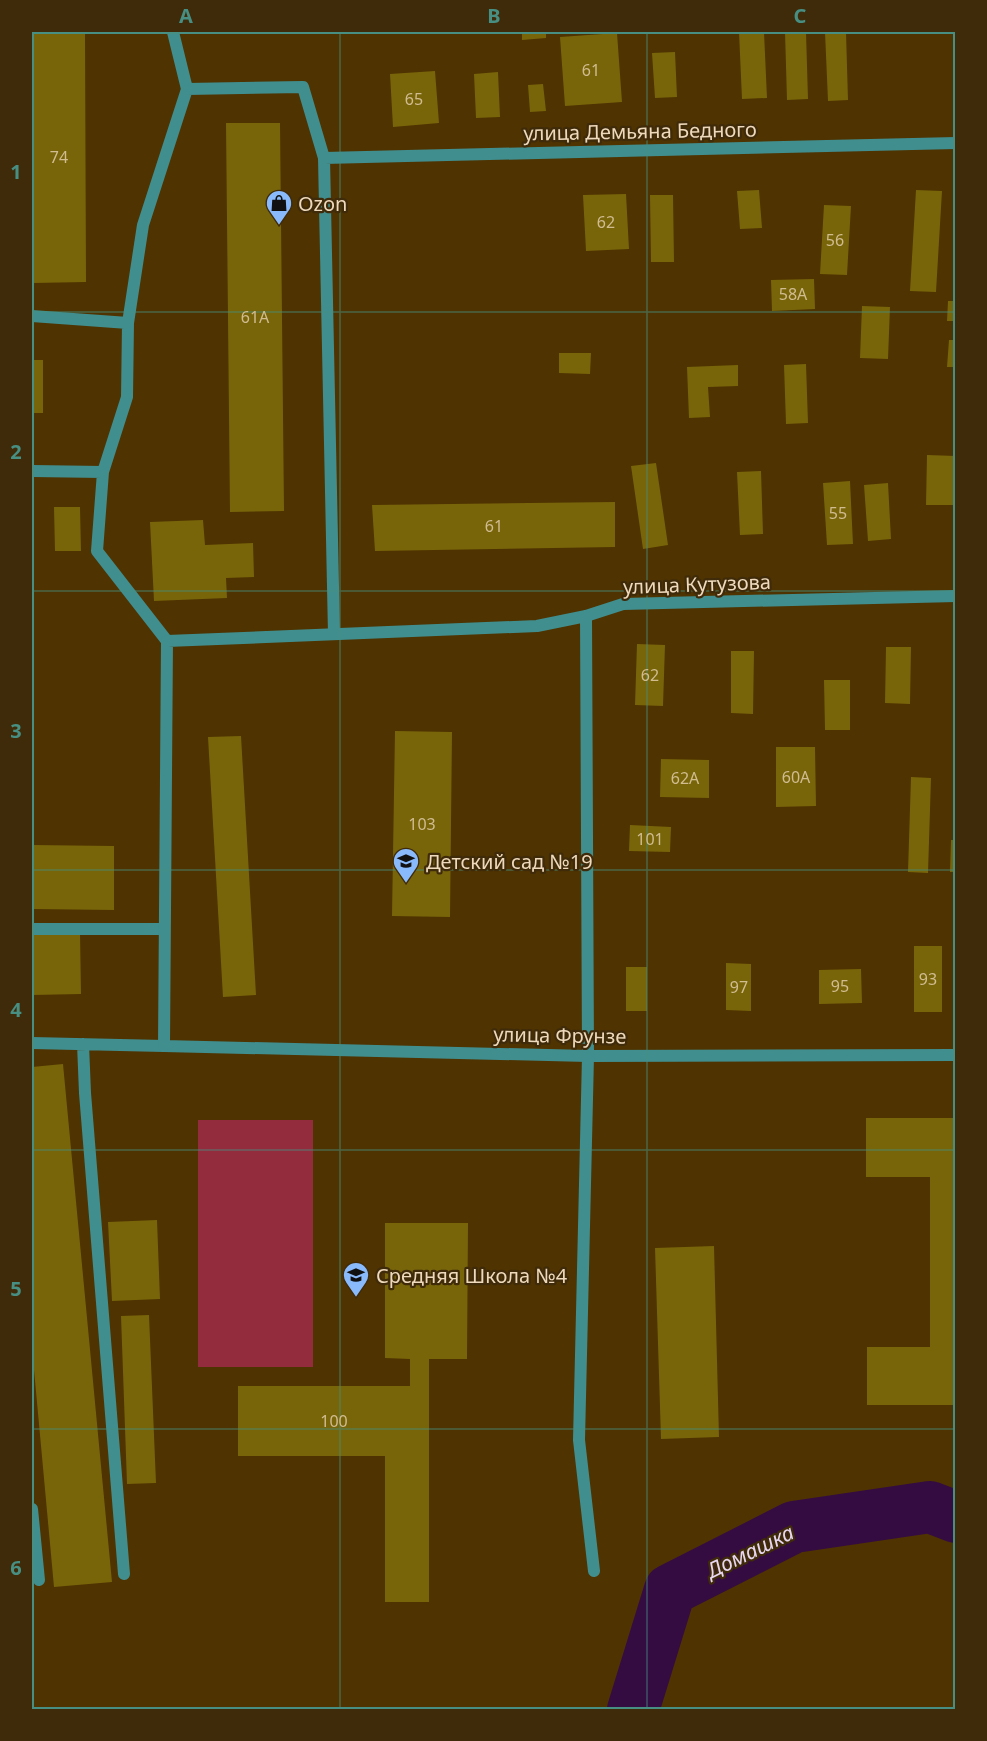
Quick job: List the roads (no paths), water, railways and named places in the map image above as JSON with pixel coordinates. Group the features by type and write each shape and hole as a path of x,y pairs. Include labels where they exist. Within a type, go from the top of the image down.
{"street":[{"path":"164,1046 167,641 98,551 104,472 126,397 128,323 143,225 188,89 173,32"},
{"path":"188,89 303,87 324,158 334,634"},
{"name":"улица Демьяна Бедного","path":"324,158 956,142"},
{"path":"32,316 128,323"},
{"path":"32,471 104,472"},
{"name":"улица Кутузова","path":"167,641 537,626 586,616 623,604 956,596"},
{"path":"586,616 588,1056 579,1440 594,1571"},
{"path":"32,929 164,930"},
{"name":"улица Фрунзе","path":"32,1043 588,1056 956,1055"},
{"path":"83,1044 124,1574"},
{"path":"32,1509 39,1580"}],"waterway":[{"name":"Домашка","path":"633,1710 670,1590 794,1527 930,1507 956,1517"}],"place":[{"name":"Ozon","path":"279,226"},
{"name":"Детский сад №19","path":"406,884"},
{"name":"Средняя Школа №4","path":"356,1298"}]}
